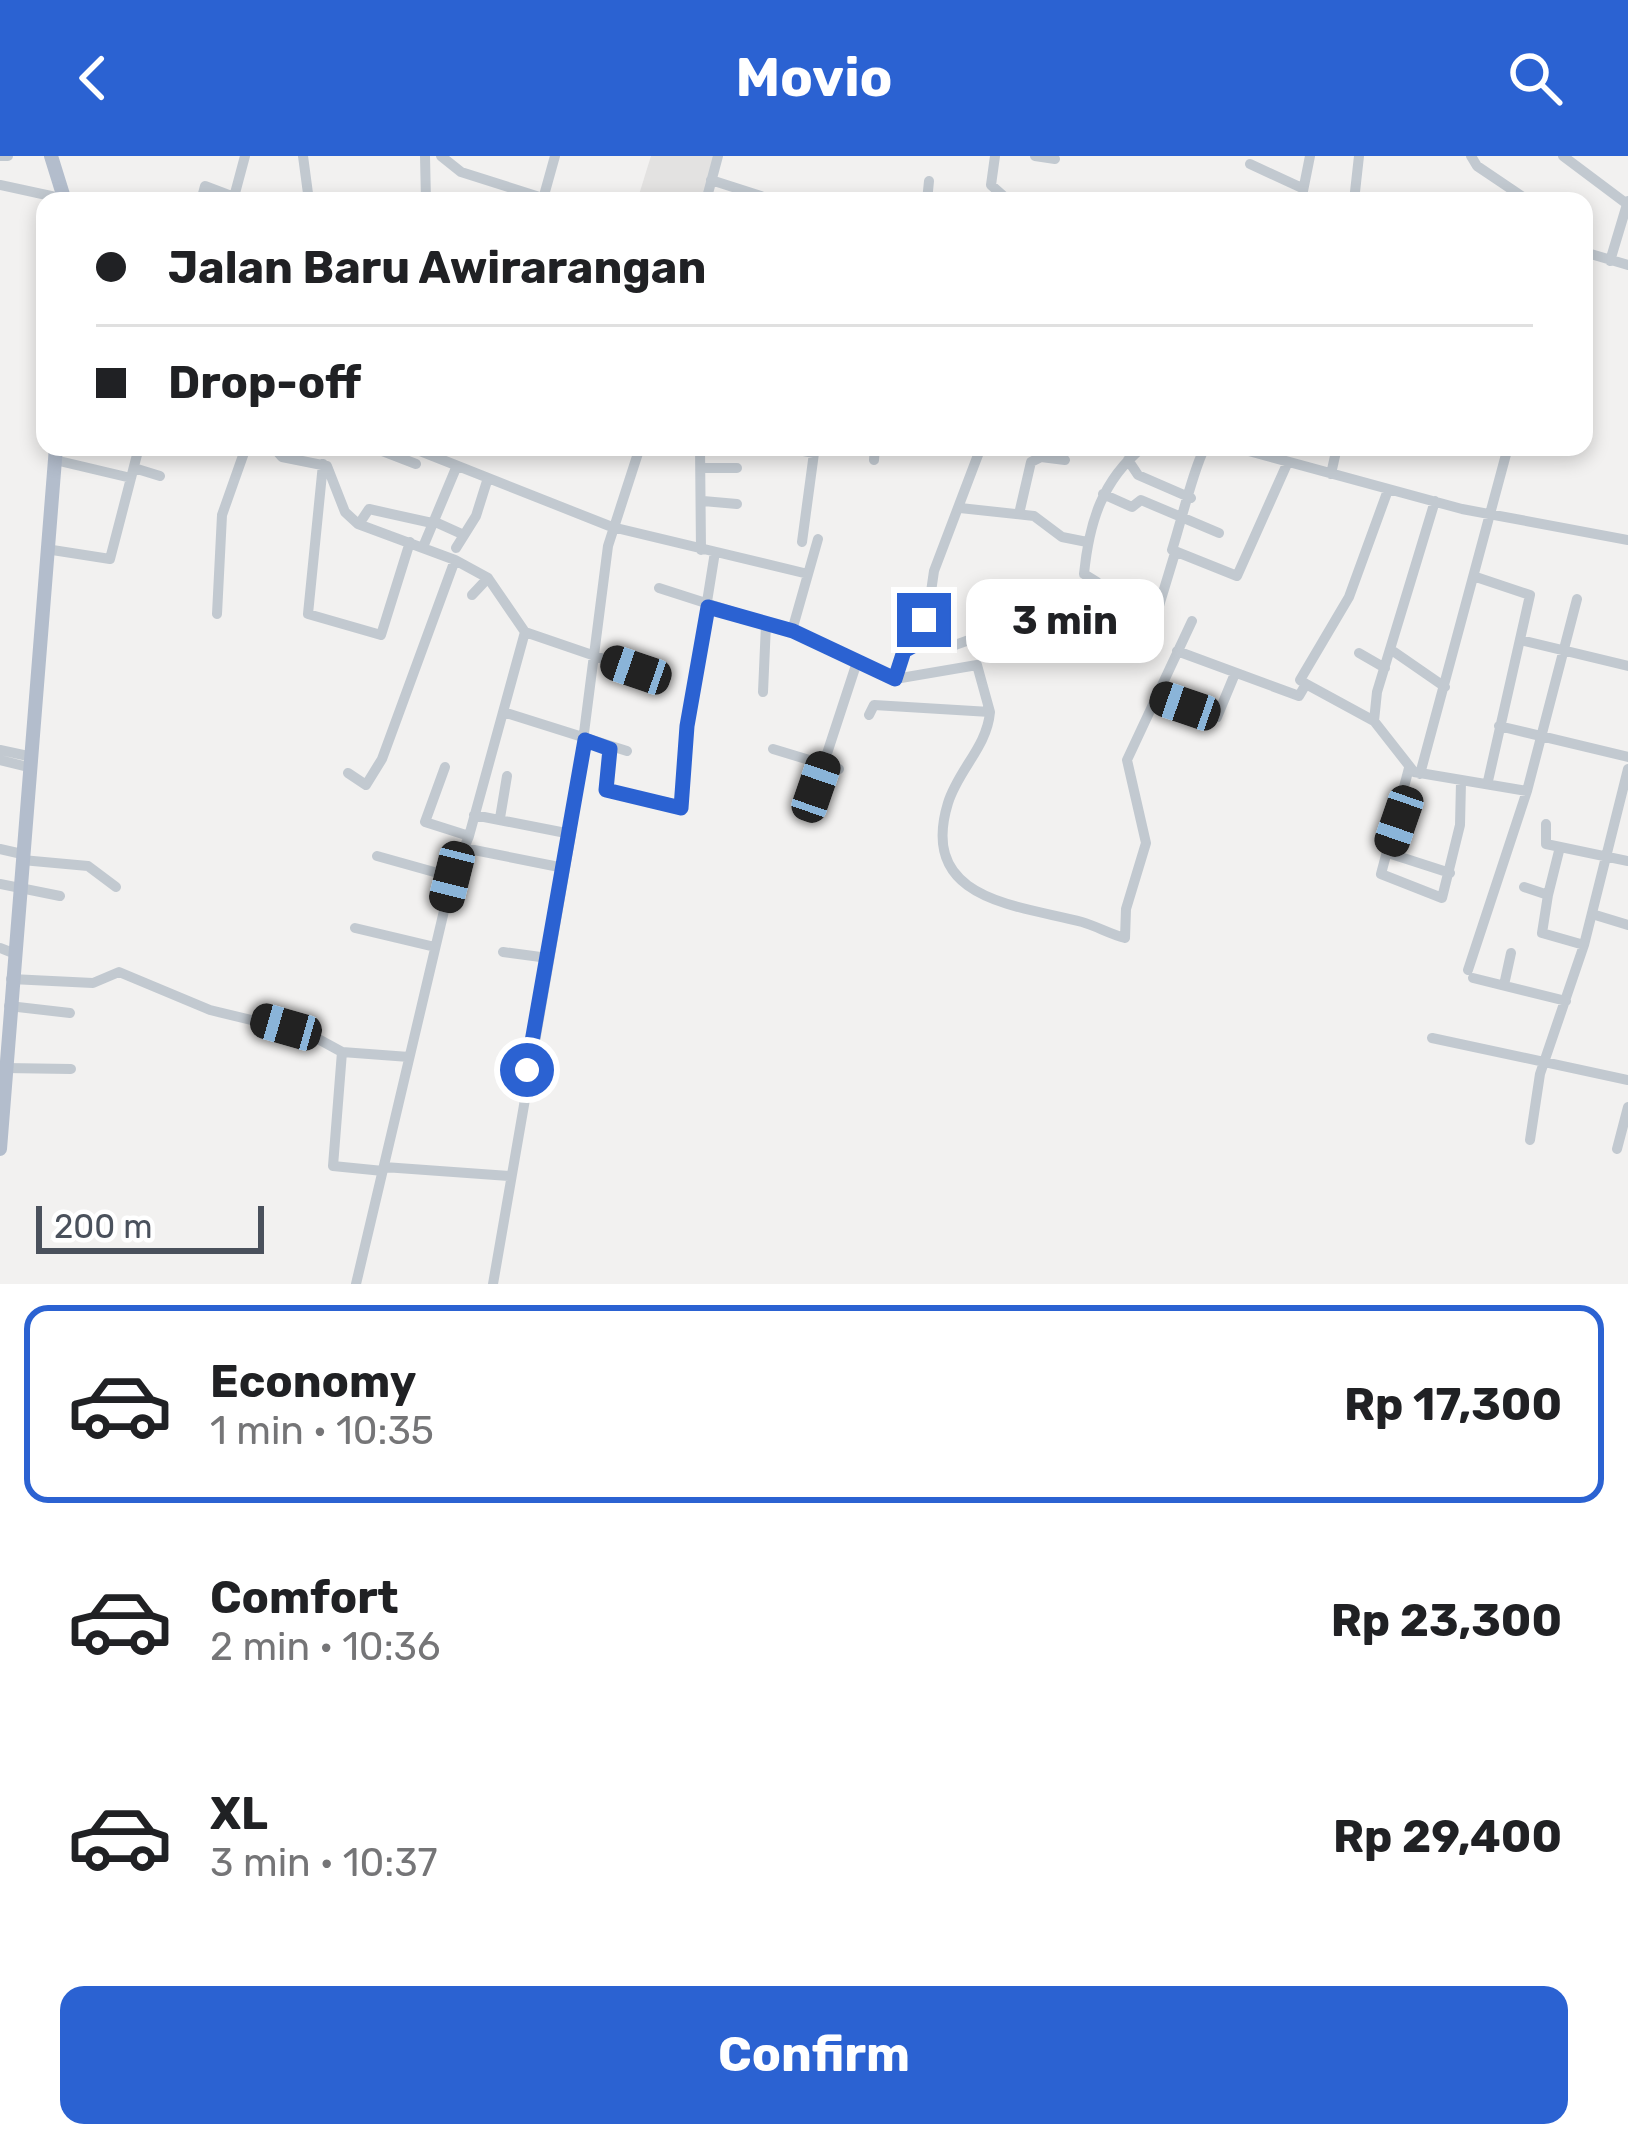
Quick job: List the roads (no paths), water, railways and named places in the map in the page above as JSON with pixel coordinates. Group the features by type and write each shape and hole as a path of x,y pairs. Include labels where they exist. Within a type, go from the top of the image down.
{"main road":[{"path":"51,156 62,192"},
{"path":"0,1150 11,979 6,951 19,890 55,456"}],"street":[{"path":"235,192 245,156"},
{"path":"303,156 308,192"},
{"path":"425,156 426,192"},
{"path":"441,156 461,172 513,192"},
{"path":"548,192 555,156"},
{"path":"708,192 718,156"},
{"path":"995,156 991,186 1004,192"},
{"path":"1034,156 1054,159"},
{"path":"1301,192 1310,156"},
{"path":"1355,192 1359,156"},
{"path":"1472,156 1477,166 1516,192"},
{"path":"1563,156 1627,211 1610,261"},
{"path":"1250,164 1298,192"},
{"path":"711,180 748,192"},
{"path":"928,192 929,181"},
{"path":"0,185 36,193"},
{"path":"1593,256 1628,265"},
{"path":"67,456 160,476"},
{"path":"46,549 110,560 137,456"},
{"path":"217,614 222,515 243,456"},
{"path":"281,456 323,464"},
{"path":"409,456 416,464"},
{"path":"417,456 485,488 612,527 808,574"},
{"path":"493,1284 571,834 608,546 637,456"},
{"path":"701,456 701,550"},
{"path":"802,542 814,456"},
{"path":"924,640 934,571 978,456"},
{"path":"1132,456 1103,494 1084,574 1097,582 1114,617 1148,642 1191,498 1199,456"},
{"path":"1262,456 1491,514 1628,540"},
{"path":"1331,473 1335,456"},
{"path":"1461,782 1450,873 1442,898 1382,875 1445,687 1506,456"},
{"path":"1019,514 1031,462 1041,457 1065,460"},
{"path":"1127,460 1138,475 1191,498"},
{"path":"323,464 345,512 359,524 455,554 488,578 525,632 636,670"},
{"path":"323,464 308,614 381,635 410,542"},
{"path":"1175,553 1241,575 1287,464"},
{"path":"703,468 737,468"},
{"path":"423,547 455,472"},
{"path":"348,773 366,784 382,759 455,554 485,488"},
{"path":"1388,490 1349,597 1300,680 1374,721 1414,771 1484,786 1530,595 1476,577"},
{"path":"1103,494 1132,507 1142,500 1219,533"},
{"path":"703,501 737,504"},
{"path":"1374,721 1390,649 1435,501"},
{"path":"960,508 1019,514 1043,521 1062,537 1088,542"},
{"path":"359,524 370,509 432,522 464,535"},
{"path":"793,627 818,539"},
{"path":"610,749 606,790 682,807 687,726 715,552"},
{"path":"472,595 488,578"},
{"path":"658,588 793,631 857,662 897,672 977,665 990,712 988,729 946,812 944,850 960,879 1022,913 1084,922 1124,938 1126,909 1145,857 1146,831 1126,760 1192,621"},
{"path":"1565,1001 1471,975 1527,791 1577,599"},
{"path":"897,672 904,651 924,640 955,645 1048,612"},
{"path":"763,692 766,624"},
{"path":"356,1284 452,877 525,632"},
{"path":"1520,640 1628,666"},
{"path":"1390,649 1445,687"},
{"path":"1177,651 1234,676 1247,673 1299,696 1306,684"},
{"path":"1359,653 1385,668"},
{"path":"816,787 857,662"},
{"path":"1155,696 1217,718 1234,676"},
{"path":"869,715 874,704 990,712"},
{"path":"503,712 627,751"},
{"path":"1499,726 1628,757"},
{"path":"773,749 839,769"},
{"path":"0,751 28,761"},
{"path":"0,760 28,761"},
{"path":"445,767 425,822 466,842 564,868"},
{"path":"1530,1140 1543,1064 1584,945 1628,769"},
{"path":"500,818 507,776"},
{"path":"1488,781 1527,791"},
{"path":"474,815 571,834"},
{"path":"1546,824 1544,843 1628,861"},
{"path":"1560,847 1542,933 1584,945"},
{"path":"0,849 22,857 88,866 116,887"},
{"path":"1388,853 1450,873"},
{"path":"377,856 452,877"},
{"path":"0,884 60,896"},
{"path":"1524,887 1548,895"},
{"path":"1592,914 1628,925"},
{"path":"355,928 435,947"},
{"path":"503,952 548,958"},
{"path":"1504,985 1511,953"},
{"path":"11,979 92,983 118,972 210,1010 309,1034 342,1052 409,1057"},
{"path":"6,1014 70,1013"},
{"path":"1432,1038 1628,1079"},
{"path":"342,1052 333,1166 509,1176"},
{"path":"5,1068 71,1069"},
{"path":"1617,1149 1628,1107"}]}
